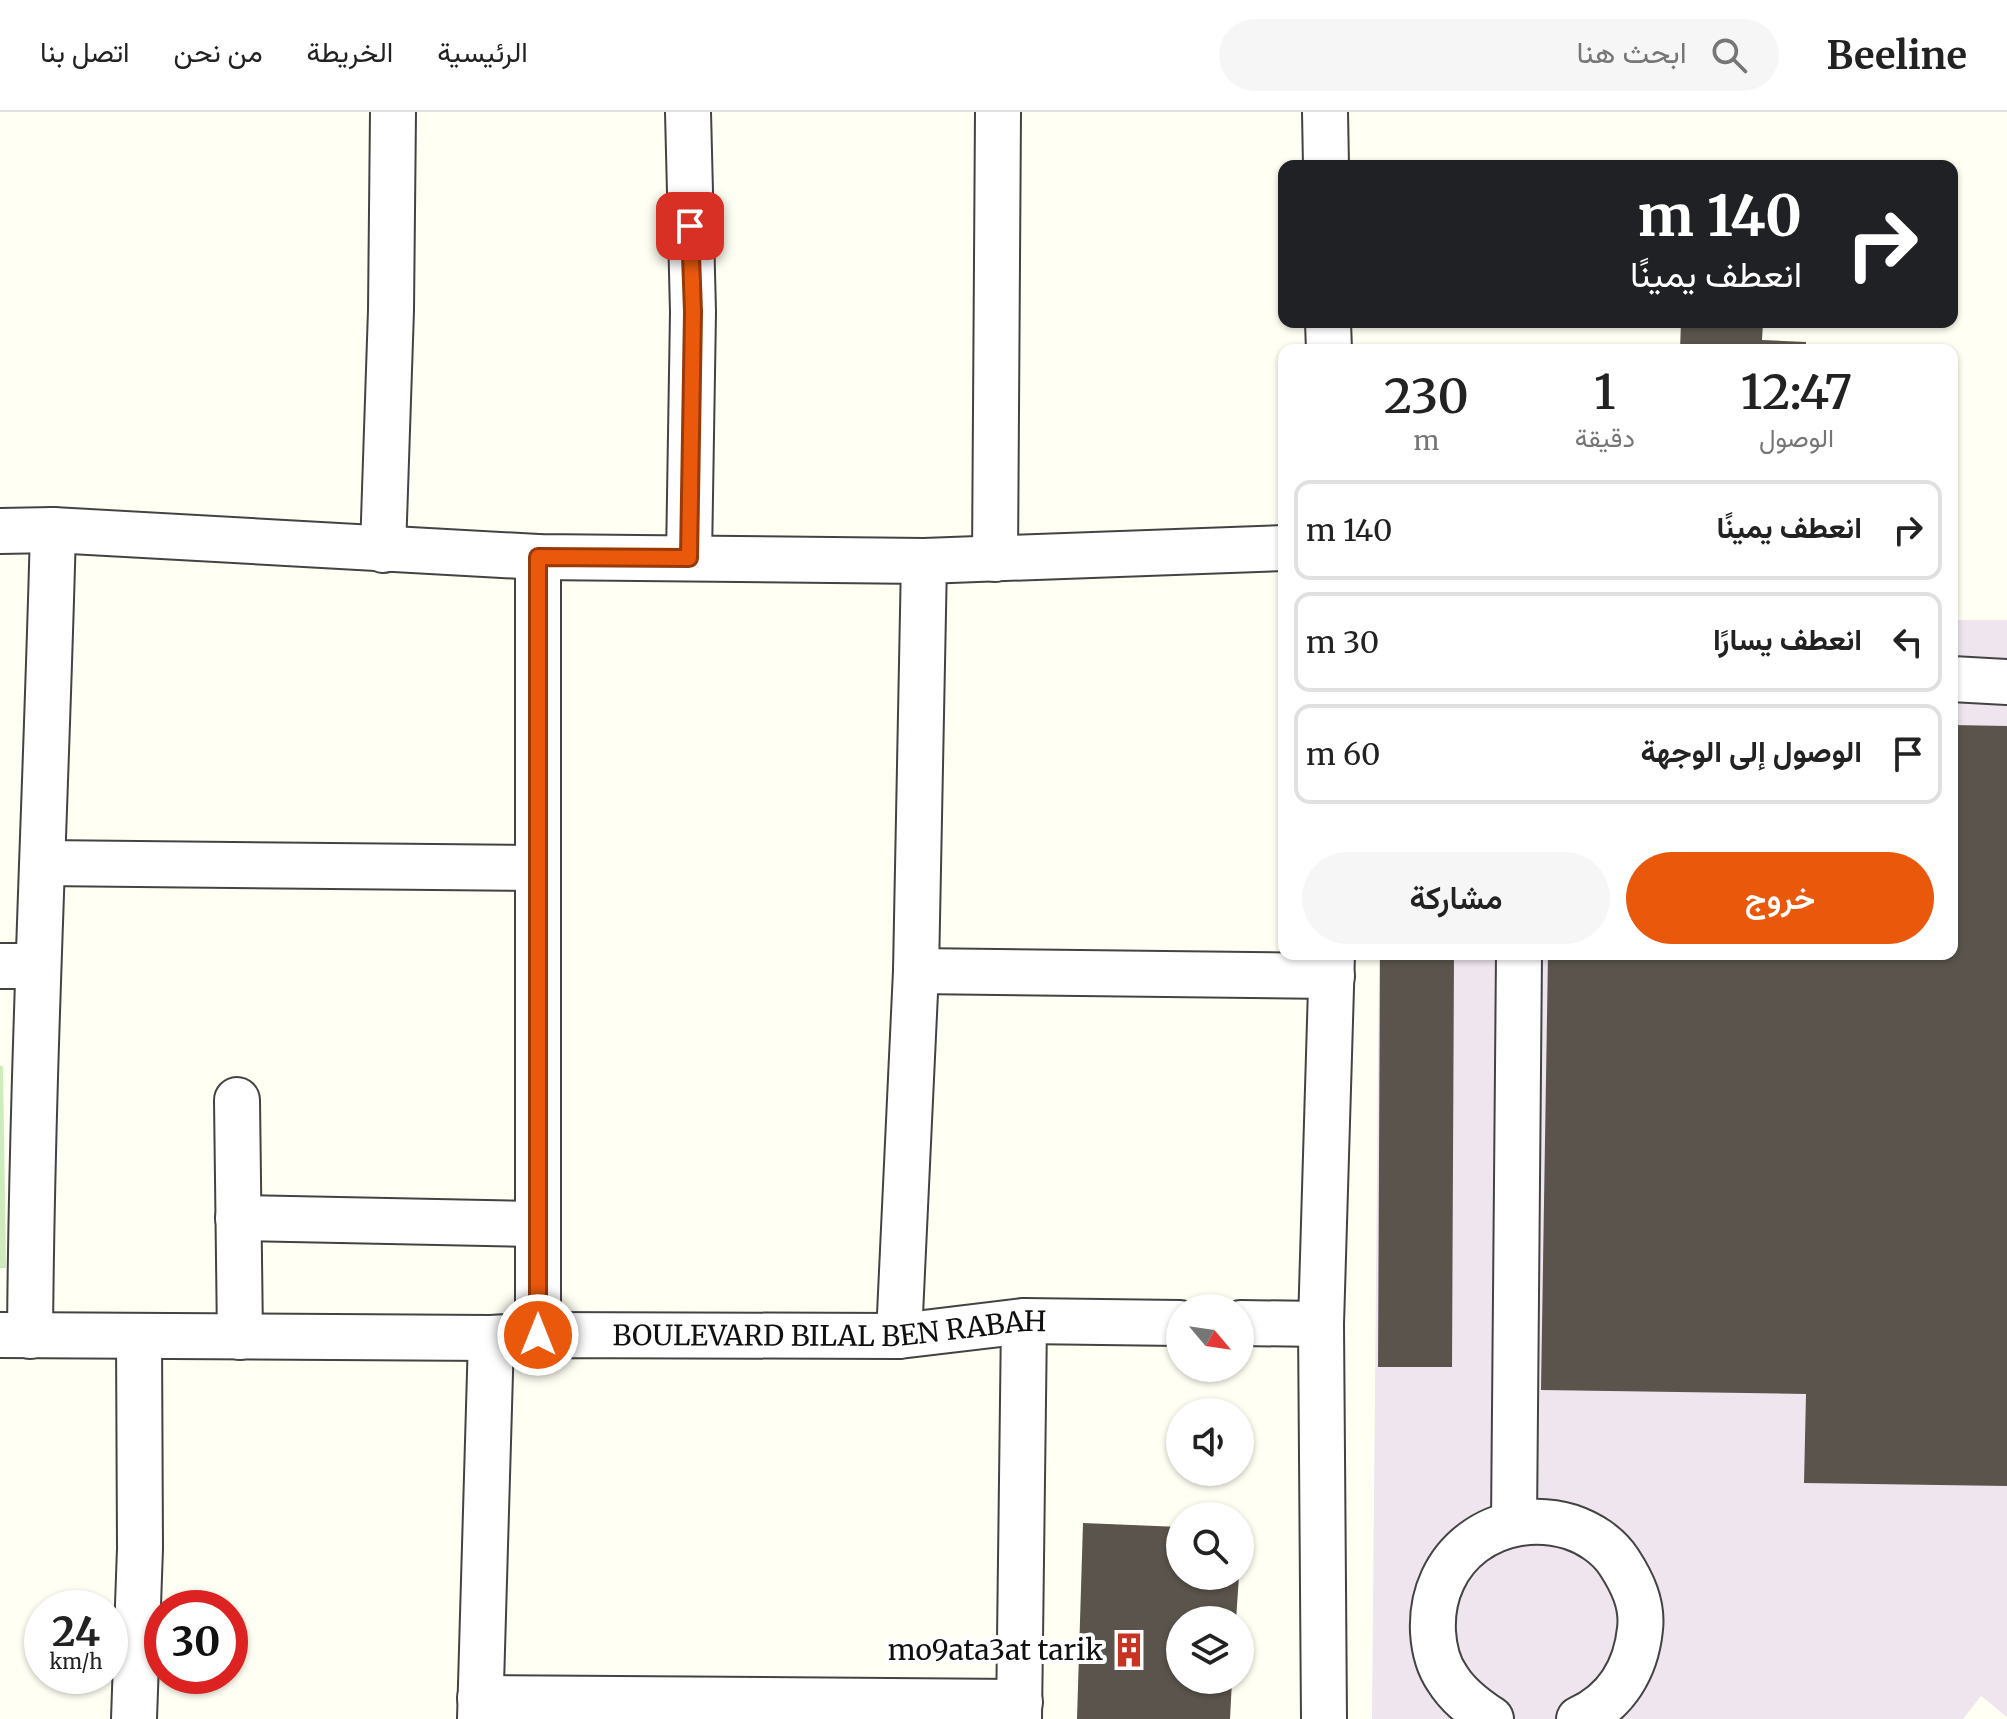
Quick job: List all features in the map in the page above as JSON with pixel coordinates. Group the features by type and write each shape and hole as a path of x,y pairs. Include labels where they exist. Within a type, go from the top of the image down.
{"street":[{"path":"383,550 391,310 393,112"},
{"path":"688,112 693,312 689,558"},
{"path":"995,559 998,112"},
{"path":"1325,112 1326,160"},
{"path":"15,1335 18,966 43,863 53,530"},
{"path":"0,531 53,530 538,557 924,561 1278,548"},
{"path":"538,557 538,1335"},
{"path":"899,1336 916,971 924,561"},
{"path":"1958,679 2007,682"},
{"path":"43,863 536,868"},
{"path":"1514,1523 1519,960"},
{"path":"916,971 1332,965 1321,1324 1324,1719"},
{"path":"237,1100 240,1337"},
{"path":"238,1218 537,1224"},
{"path":"491,1338 480,1708 1019,1711 1024,1321"},
{"name":"BOULEVARD BILAL BEN RABAH","path":"15,1335 491,1338 538,1335 899,1336 1024,1321 1166,1323"},
{"path":"1254,1323 1321,1324"},
{"path":"134,1719 140,1548 139,1337"},
{"path":"1491,1719 1467,1703 1446,1677 1434,1647 1432,1614 1441,1583 1458,1555 1484,1534 1514,1523 1550,1521 1584,1531 1613,1553 1633,1584 1641,1619 1637,1655 1620,1687 1594,1712 1579,1719"}],"shaded area":[{"path":"1958,620 2007,620 2007,1717 1981,1696 1963,1719 1372,1719 1379,960 1958,960"}],"green space":[{"path":"0,1065 3,1067 6,1268 0,1268"}],"building":[{"path":"1681,328 1763,328 1762,340 1806,342 1806,344 1680,344"},
{"path":"1958,725 2007,726 2007,1486 1804,1483 1806,1394 1541,1390 1548,960 1958,960"},
{"path":"1380,960 1454,960 1452,1367 1378,1367"},
{"name":"mo9ata3at tarik","path":"1083,1523 1166,1526 1166,1590 1238,1590 1237,1606 1166,1606 1166,1694 1231,1694 1230,1719 1077,1719"}],"place":[{"name":"mo9ata3at tarik","path":"1129,1650"}],"route":[{"path":"538,1335 538,557 689,558 693,312 690,226"}]}
